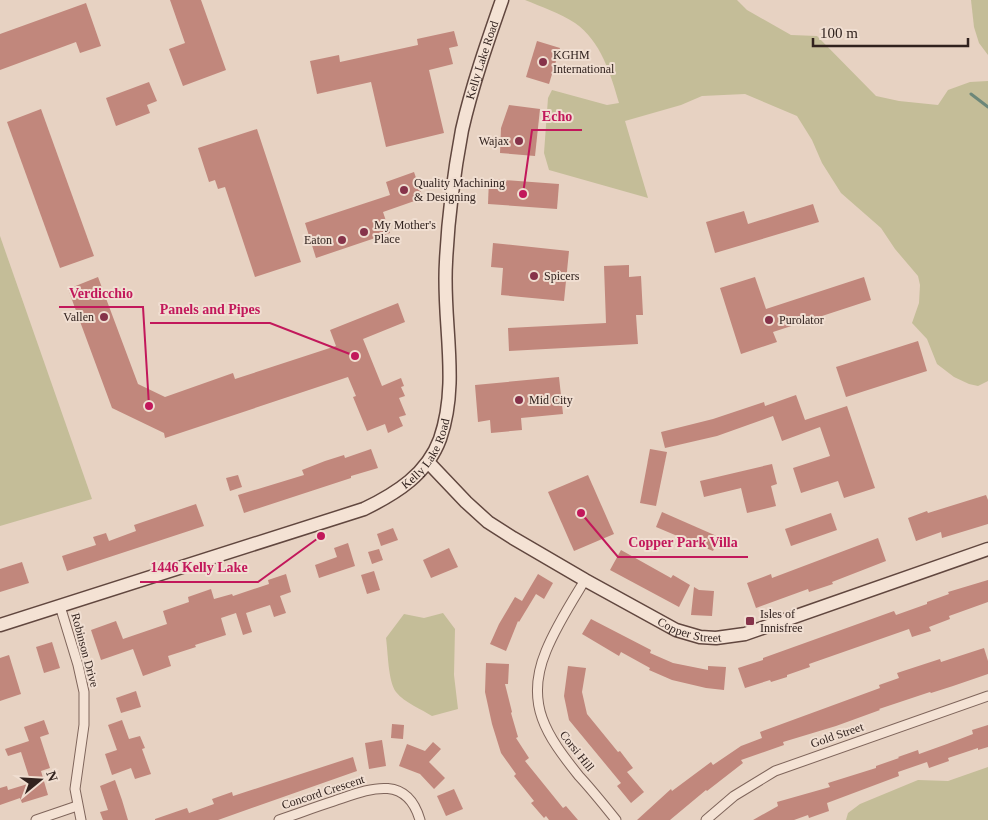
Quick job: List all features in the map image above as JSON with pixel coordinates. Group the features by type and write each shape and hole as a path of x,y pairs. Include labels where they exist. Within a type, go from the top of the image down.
{"street":[{"name":"Kelly Lake Road","path":"0,625 364,509 390,496 413,479 428,462 439,440 449,405 450,384 445,290 456,170 463,129 475,80 502,0"},
{"name":"Copper Street","path":"428,462 488,522 667,627 700,637 732,637 753,632 988,550"},
{"name":"Corsi Hill","path":"585,580 545,652 539,676 538,699 541,717 554,744 616,820"},
{"name":"Robinson Drive","path":"60,606 84,692 84,725 76,789 77,806 81,820"},
{"name":"Gold Street","path":"706,820 734,796 775,771 988,696"},
{"name":"Concord Crescent","path":"278,820 366,790 386,788 402,793 408,798 420,820"},
{"path":"36,820 77,806"}],"shaded area":[{"path":"525,0 737,0 747,10 791,35 817,36 876,96 899,101 938,105 948,90 970,82 988,81 988,381 978,386 969,384 954,377 937,364 927,339 912,323 919,303 920,285 918,276 895,249 881,228 841,193 822,163 812,140 797,116 745,94 702,96 681,105 625,121 648,198 549,170 544,153 548,98 552,90 607,105 619,103 604,59 584,30 563,16"},
{"path":"971,0 988,0 988,55 979,43 974,27"},
{"path":"0,236 92,499 0,526"},
{"path":"443,613 455,629 454,675 458,709 432,716 408,703 393,687 386,638 404,614 424,618"},
{"path":"988,767 988,820 846,820 848,813 860,804 918,780 948,781"}],"building":[{"path":"170,0 201,0 226,70 183,86 169,49 185,43"},
{"path":"86,3 101,46 80,53 76,42 0,70 0,34"},
{"path":"454,31 458,46 449,48 453,64 429,70 444,133 386,147 371,82 317,94 310,61 339,55 340,62 418,45 417,39"},
{"name":"KGHM International","path":"537,41 560,48 549,84 526,77"},
{"path":"149,82 157,101 147,105 150,113 116,126 106,98"},
{"name":"Wajax","path":"509,105 540,109 535,156 500,153 501,128"},
{"path":"41,109 94,256 60,268 7,122"},
{"path":"257,129 301,262 255,277 225,187 218,189 215,180 209,182 198,148"},
{"path":"414,172 423,198 383,212 390,233 316,258 305,223 390,195 386,182"},
{"path":"489,179 559,184 557,209 488,204"},
{"path":"813,204 819,222 715,253 706,222 744,211 748,224"},
{"name":"Spicers","path":"493,243 569,251 564,301 501,295 503,268 491,267"},
{"path":"629,265 629,277 641,276 643,315 636,315 638,344 509,351 508,328 606,323 604,266"},
{"path":"98,277 138,384 165,397 233,373 235,379 336,346 330,330 398,303 405,322 363,339 382,386 401,378 404,386 401,387 405,396 399,398 406,415 399,417 403,426 388,433 385,424 367,431 353,397 356,396 348,377 165,438 164,433 112,408 68,289"},
{"name":"Purolator","path":"755,277 766,309 864,277 871,300 773,332 777,342 741,354 720,288"},
{"path":"918,341 927,371 846,397 836,367"},
{"name":"Mid City","path":"559,377 563,414 521,418 522,430 491,433 490,420 478,422 475,385"},
{"path":"796,395 805,420 847,406 875,488 844,498 838,481 801,493 793,468 830,456 820,427 782,441 773,416 717,436 665,448 661,432 713,419 764,402 765,406"},
{"path":"371,449 378,468 244,513 238,495 304,475 302,470 325,461 344,455 345,458"},
{"path":"650,449 667,452 656,506 640,503"},
{"path":"772,464 777,484 771,486 776,506 747,513 741,488 704,497 700,481"},
{"path":"238,475 242,487 230,491 226,478"},
{"path":"588,475 614,534 574,551 548,492"},
{"path":"986,495 988,500 988,524 942,538 941,532 916,541 908,518"},
{"path":"196,504 204,526 67,571 62,556 96,545 93,537 106,533 109,541 136,531 134,525"},
{"path":"662,512 719,537 713,551 656,527"},
{"path":"831,513 837,530 791,546 785,529"},
{"path":"393,528 398,540 381,546 377,534"},
{"path":"878,538 886,561 832,582 833,584 809,592 808,589 756,608 747,583 771,574 772,578"},
{"path":"348,543 355,566 319,578 315,565 337,557 334,548"},
{"path":"449,548 458,567 431,578 423,560"},
{"path":"379,549 383,560 372,564 368,552"},
{"path":"621,550 671,578 673,575 690,585 679,607 610,570"},
{"path":"22,562 29,583 0,592 0,569"},
{"path":"374,571 380,590 367,594 361,575"},
{"path":"286,574 291,592 280,596 286,613 274,617 270,605 246,613 252,632 243,635 236,613 221,618 226,635 168,656 171,666 143,676 133,649 101,660 91,630 116,621 123,639 167,624 163,611 189,602 188,597 211,589 214,599 232,594 233,596 269,584 268,580"},
{"path":"538,574 553,583 544,599 536,594 518,621 506,651 490,644 515,597 522,601"},
{"path":"988,580 988,602 949,616 950,619 929,627 931,631 912,637 909,629 809,664 810,667 787,675 787,677 745,688 738,668 894,611 896,615 927,604 927,602 949,594 948,592"},
{"path":"694,587 699,590 714,591 712,616 691,615"},
{"path":"591,619 651,650 650,653 673,663 708,670 708,666 726,667 724,690 672,680 649,670 650,668 621,652 619,656 582,634"},
{"path":"52,642 60,668 44,673 36,647"},
{"path":"984,648 988,661 988,674 879,709 836,726 783,742 784,745 741,760 743,763 670,820 637,820 671,789 672,791 711,762 713,765 741,746 762,738 760,732 880,688 879,685 899,678 897,673 940,659 941,662"},
{"path":"9,655 21,694 0,701 0,658"},
{"path":"486,663 509,664 508,684 505,684 518,737 516,738 529,758 525,761 563,808 566,806 578,820 549,820 546,816 544,818 531,803 534,801 514,776 516,774 501,753 492,724 485,692"},
{"path":"568,666 586,668 582,692 587,714 633,768 627,772 644,792 631,803 617,786 621,783 569,720 564,696"},
{"path":"136,691 141,707 121,713 116,698"},
{"path":"44,720 49,734 40,737 50,768 41,771 48,795 22,803 20,798 0,805 0,788 7,786 8,790 31,783 21,752 8,756 5,749 29,741 24,727"},
{"path":"122,720 129,739 140,736 145,748 142,749 151,774 135,779 131,768 112,775 105,754 117,750 108,725"},
{"path":"392,724 404,725 403,739 391,738"},
{"path":"988,725 988,747 978,750 978,748 948,758 949,761 929,768 927,762 898,772 899,776 827,803 829,811 809,818 808,815 794,820 753,820 778,806 777,802 830,787 828,783 876,768 876,766 918,750 919,754 947,744 973,734 972,730"},
{"path":"382,740 386,766 369,769 365,743"},
{"path":"433,742 441,749 429,762 445,778 434,789 420,774 399,766 407,744 425,751"},
{"path":"353,757 357,771 218,820 155,820 187,808 189,813 214,804 212,799 232,792 233,796"},
{"path":"115,780 128,820 103,820 100,812 108,810 100,786"},
{"path":"454,789 463,809 446,816 437,796"}],"waterway":[{"path":"971,94 988,107"}],"place":[{"name":"KGHM International","path":"543,62"},
{"name":"Wajax","path":"519,141"},
{"name":"Quality Machining & Designing","path":"404,190"},
{"name":"Echo","path":"523,194"},
{"name":"My Mother's Place","path":"364,232"},
{"name":"Eaton","path":"342,240"},
{"name":"Spicers","path":"534,276"},
{"name":"Vallen","path":"104,317"},
{"name":"Purolator","path":"769,320"},
{"name":"Panels and Pipes","path":"355,356"},
{"name":"Mid City","path":"519,400"},
{"name":"Verdicchio","path":"149,406"},
{"name":"Copper Park Villa","path":"581,513"},
{"name":"1446 Kelly Lake","path":"321,536"},
{"name":"Isles of Innisfree","path":"750,621"}]}
